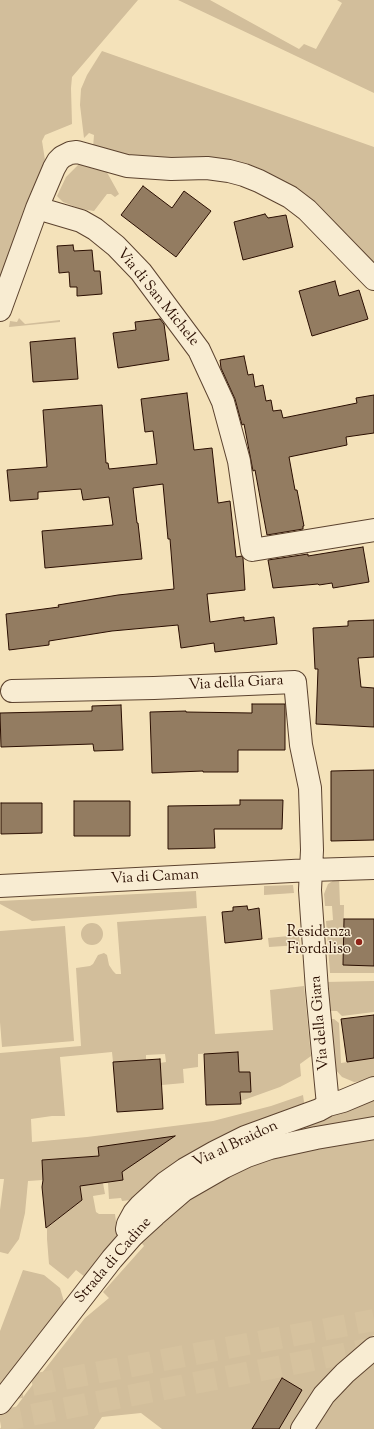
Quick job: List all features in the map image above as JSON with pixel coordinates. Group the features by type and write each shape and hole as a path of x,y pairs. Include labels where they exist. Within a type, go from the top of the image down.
{"street":[{"path":"0,310 37,208 58,162 62,157 70,153 77,152 127,166 149,169 207,168 229,171 259,181 290,197 306,210 374,279"},
{"name":"Via di San Michele","path":"37,208 81,221 95,229 116,246 141,272 199,350 224,402 239,461 252,550 374,530"},
{"name":"Via della Giara","path":"12,691 154,688 295,682 301,745 310,788 312,850 310,870 312,912 328,1105"},
{"path":"310,870 374,868"},
{"name":"Via di Caman","path":"0,886 310,870"},
{"path":"326,1083 335,1086 357,1087 374,1083"},
{"name":"Via al Braidon","path":"133,1235 127,1229 134,1213 165,1183 185,1169 245,1137 374,1088"},
{"name":"Strada di Cadine","path":"0,1403 112,1259 133,1235 164,1206 184,1190 210,1174 247,1156 270,1148 294,1142 374,1128"},
{"path":"302,1429 324,1395 345,1373 374,1348"}],"shaded area":[{"path":"0,0 138,0 72,77 72,124 45,135 42,141 45,160 0,281"},
{"path":"178,0 210,0 299,49 304,44 316,49 342,3 337,0 374,0 374,93"},
{"path":"102,51 374,147 374,270 301,198 93,148 94,135 89,133 84,138 80,105 81,89 87,75"},
{"path":"80,163 104,167 119,194 115,197 111,194 107,194 94,211 81,209 63,202 57,196 66,177"},
{"path":"19,318 25,324 60,320 60,322 9,327 10,321 17,322"},
{"path":"339,877 340,905 344,905 343,965 374,965 374,973 330,973 326,921 333,920 332,906 325,906 324,894 328,884"},
{"path":"293,885 294,893 264,895 264,886"},
{"path":"196,891 197,908 32,921 0,904 0,901"},
{"path":"206,916 215,1034 273,1030 270,990 304,986 311,1056 300,1064 301,1076 280,1087 241,1101 241,1092 250,1092 250,1072 239,1072 238,1052 198,1054 198,1067 183,1069 184,1083 162,1085 160,1063 166,1062 165,1054 146,1055 146,1060 113,1062 112,1052 60,1057 65,1116 31,1119 32,1142 87,1137 213,1121 271,1106 303,1095 305,1109 141,1199 122,1201 121,1198 109,1199 108,1183 103,1183 105,1194 93,1196 96,1212 99,1214 115,1214 116,1222 123,1222 120,1233 85,1277 76,1270 68,1279 49,1264 47,1239 47,1228 78,1203 78,1197 82,1197 77,1158 42,1160 43,1180 28,1181 25,1213 19,1239 8,1254 0,1252 0,1210 4,1179 0,1179 0,1053 81,1046 76,968 90,966 93,964 98,955 104,953 107,955 109,965 113,971 116,974 121,974 117,922"},
{"path":"88,923 96,923 103,930 103,938 96,945 88,945 81,938 81,930"},
{"path":"65,926 74,1041 2,1047 0,1022 0,931"},
{"path":"299,935 300,945 269,947 268,938"},
{"path":"374,981 374,1012 342,1016 337,1011 329,1011 325,982"},
{"path":"330,1019 334,1019 339,1023 341,1063 374,1058 374,1077 363,1081 354,1082 342,1077 334,1068"},
{"path":"374,1093 374,1121 255,1140"},
{"path":"374,1139 374,1335 345,1359 292,1429 162,1429 141,1413 102,1417 94,1429 0,1429 85,1318 109,1298 103,1292 144,1246 140,1241 182,1205 207,1188 246,1168 286,1154"},
{"path":"23,1270 44,1275 60,1288 65,1305 0,1388 0,1331"},
{"path":"374,1362 374,1429 316,1429 331,1404 359,1374"}],"building":[{"path":"143,186 172,208 184,191 211,211 176,257 121,215"},
{"path":"265,214 268,218 286,215 293,247 243,260 234,222"},
{"path":"73,245 74,251 92,250 94,271 100,271 102,294 77,296 77,287 70,287 69,272 59,273 57,246"},
{"path":"335,281 339,296 359,290 368,319 312,336 299,291"},
{"path":"160,319 164,324 169,360 118,368 113,333 136,330 135,322"},
{"path":"75,338 78,379 33,382 30,342"},
{"path":"244,356 248,375 253,374 255,387 263,385 266,401 271,400 273,411 281,410 283,418 357,403 356,398 374,395 374,433 346,437 347,445 289,457 304,526 303,529 267,535 255,470 253,471 244,424 242,425 235,399 221,368 220,360"},
{"path":"187,393 194,450 212,448 218,503 230,501 236,557 242,556 243,558 245,590 207,594 210,622 244,617 244,621 274,617 277,644 215,652 214,643 181,648 178,625 112,631 49,641 49,645 9,650 6,614 59,607 58,605 118,595 174,589 170,539 168,539 163,484 133,488 142,559 45,568 42,531 113,525 109,497 83,500 81,489 38,492 38,499 10,501 7,470 47,467 43,410 102,405 106,463 108,463 109,469 157,464 153,431 145,432 141,399"},
{"path":"363,547 369,582 333,588 332,583 273,588 268,560 308,554 308,556"},
{"path":"374,620 374,657 358,658 361,687 374,688 374,727 316,724 318,669 315,669 313,628 348,626 348,621"},
{"path":"252,704 285,704 285,750 238,750 238,772 203,771 152,773 150,712 186,711 252,713"},
{"path":"121,705 123,750 94,751 93,744 1,747 0,713 92,711 92,706"},
{"path":"374,770 374,840 331,841 331,771"},
{"path":"240,800 283,800 282,829 214,829 215,848 168,849 168,806 240,805"},
{"path":"74,801 130,801 130,836 74,836"},
{"path":"1,803 42,803 42,833 1,834"},
{"path":"247,906 248,910 259,908 262,939 225,943 222,912 233,911 233,907"},
{"name":"Residenza Fiordaliso","path":"344,919 374,919 374,966 343,965"},
{"path":"374,1015 374,1058 347,1062 341,1019"},
{"path":"238,1052 239,1072 250,1072 251,1092 240,1092 241,1104 206,1105 204,1054"},
{"path":"160,1059 163,1109 117,1112 113,1062"},
{"path":"175,1136 122,1172 123,1180 80,1186 82,1200 46,1228 42,1187 42,1160 99,1156 98,1147"},
{"path":"282,1378 302,1390 279,1429 252,1429"}],"tunnel":[{"path":"0,1391 374,1320"},
{"path":"0,1421 374,1348"}],"place":[{"name":"Residenza Fiordaliso","path":"359,942"}]}
